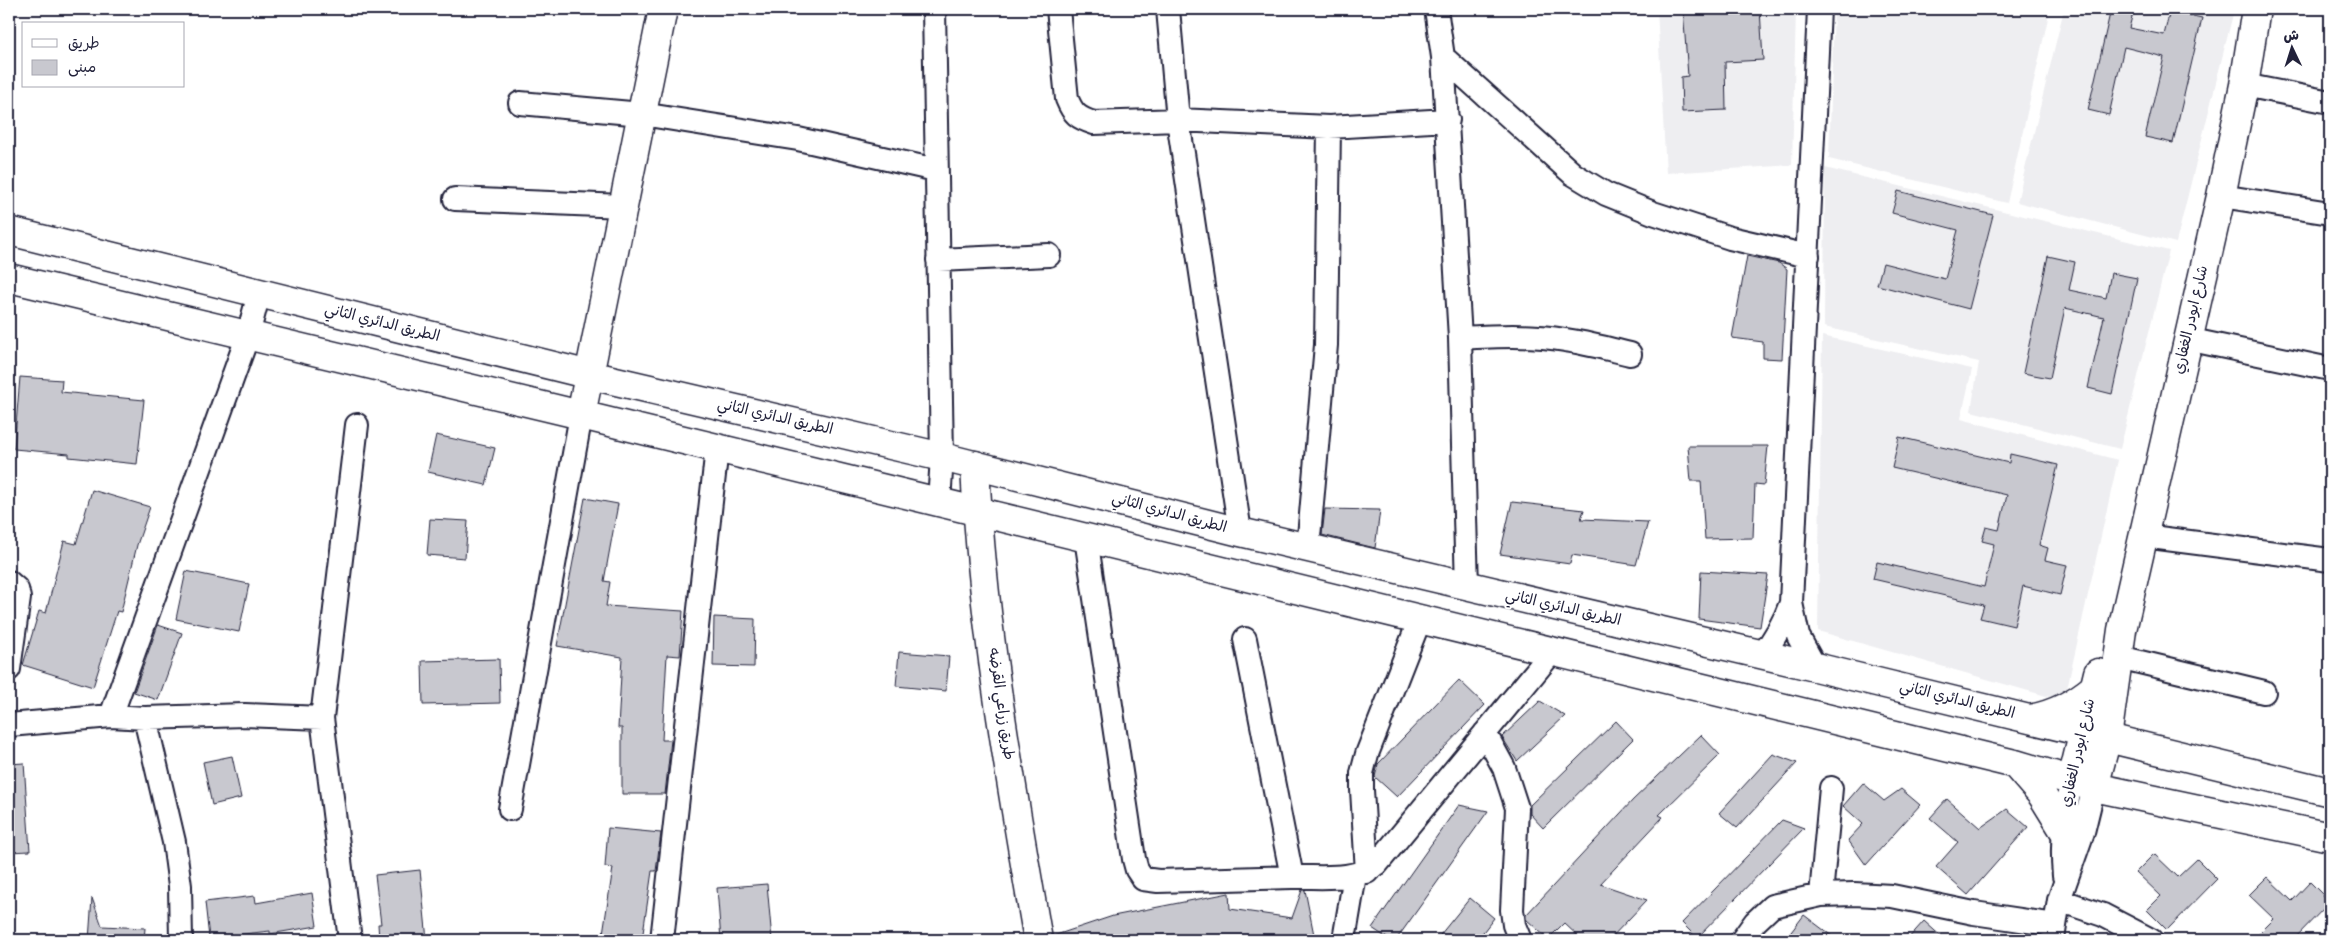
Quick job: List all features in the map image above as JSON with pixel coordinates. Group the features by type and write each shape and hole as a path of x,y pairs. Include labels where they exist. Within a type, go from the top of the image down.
{"main road":[{"path":"581,415 663,9"},
{"name":"شارع ابودر الغفاري","path":"2083,783 2119,658 2122,630 2142,536 2221,196 2244,86 2256,9"},
{"name":"الطريق الدائري الثاني","path":"9,231 590,375 942,457 1467,587 1814,667 2330,792"},
{"path":"9,278 1420,618 1552,652 2015,764 2083,783 2330,838"},
{"name":"طريق زراعي القرضه","path":"974,465 977,512 1001,726 1038,940"},
{"name":"شارع ابودر الغفاري","path":"2096,735 2094,687 2100,665 2122,630"},
{"path":"2028,719 2047,716 2064,709 2094,687"},
{"path":"2015,764 2042,795 2064,829"}],"street":[{"path":"934,9 942,457 940,502"},
{"path":"1058,9 1067,99 1072,113 1094,123 1178,120 1329,127 1448,120"},
{"path":"1168,9 1178,120 1240,532"},
{"path":"1436,9 1443,57 1448,120 1460,338 1467,587"},
{"path":"1814,667 1798,636 1791,602 1820,9"},
{"path":"1443,57 1573,174 1606,194 1653,213 1730,238 1808,256"},
{"path":"2244,86 2330,102"},
{"path":"520,103 642,114 798,139 936,170"},
{"path":"1308,548 1326,345 1329,127"},
{"path":"2221,196 2330,212"},
{"path":"455,199 623,206"},
{"path":"938,260 1049,255"},
{"path":"111,716 248,335 259,293"},
{"path":"1460,338 1489,336 1541,337 1565,340 1630,354"},
{"path":"2187,338 2330,369"},
{"path":"510,809 581,415"},
{"path":"350,940 322,718 357,425"},
{"path":"662,940 717,448"},
{"path":"2142,536 2330,560"},
{"path":"1086,538 1137,870 1143,880 1292,877 1361,873 1377,864 1552,652"},
{"path":"9,582 17,589 19,598 9,669"},
{"path":"1762,655 1778,633 1791,602"},
{"path":"1344,940 1361,873 1362,773 1367,754 1420,618"},
{"path":"1246,640 1292,877"},
{"path":"2119,658 2264,692"},
{"path":"9,724 111,716 145,718 245,715 322,718"},
{"path":"145,718 174,842 180,886 180,940"},
{"path":"1485,733 1504,768 1517,808 1512,910 1514,925 1520,940"},
{"name":"شارع ابودر الغفاري","path":"2062,891 2062,857 2066,805 2083,783"},
{"name":"شارع ابودر الغفاري","path":"2054,933 2062,891 2084,832 2083,783"},
{"path":"1821,895 1831,788"},
{"path":"2062,891 2151,940"},
{"path":"1742,940 1755,922 1772,906 1821,895 1854,894 1892,896 1974,913 2054,933"}],"shaded area":[{"path":"1657,9 1796,9 1792,165 1666,173"},
{"path":"1834,9 2050,9 2007,203 1829,159"},
{"path":"2064,9 2213,9 2233,14 2176,243 2017,202"},
{"path":"1825,168 2169,251 2120,449 1971,411 1979,362 1824,327"},
{"path":"1822,336 1972,369 1961,419 2118,460 2066,693 2050,697 1818,631"}],"building":[{"path":"1683,9 1760,9 1763,60 1725,62 1726,110 1682,112 1681,77 1688,76"},
{"path":"2111,9 2134,9 2129,28 2164,35 2170,11 2202,18 2173,143 2145,137 2164,57 2124,47 2109,115 2088,110"},
{"path":"1898,191 1993,215 1969,309 1877,285 1883,263 1945,279 1958,230 1892,213"},
{"path":"1747,256 1779,263 1787,269 1782,359 1763,358 1763,342 1732,338"},
{"path":"2048,256 2075,262 2069,290 2106,298 2111,273 2137,278 2112,394 2088,388 2104,317 2065,308 2050,378 2023,373"},
{"path":"20,377 62,380 61,392 144,400 137,464 69,457 69,454 14,449"},
{"path":"436,435 495,448 486,485 428,472"},
{"path":"1899,437 2009,463 2010,454 2058,465 2039,545 2048,548 2045,560 2067,565 2060,595 2023,586 2014,626 1980,618 1984,605 1873,579 1877,562 1984,587 1994,544 1982,541 1986,527 1999,530 2007,495 1892,468"},
{"path":"1688,446 1768,446 1764,485 1755,484 1753,538 1705,539 1701,481 1691,481"},
{"path":"92,490 150,507 137,545 121,612 117,611 93,687 23,665 39,611 46,613 64,541 76,544"},
{"path":"585,498 618,504 604,581 610,582 606,606 683,611 680,656 667,655 662,740 671,740 665,794 622,794 622,728 618,728 622,657 557,646"},
{"path":"1512,502 1584,510 1581,519 1648,522 1636,565 1572,555 1570,564 1500,554"},
{"path":"1325,509 1380,510 1375,548 1322,535"},
{"path":"430,519 468,521 465,558 427,555"},
{"path":"186,571 249,584 239,632 176,619"},
{"path":"1701,571 1768,575 1760,627 1699,619"},
{"path":"714,617 755,619 754,667 713,666"},
{"path":"158,625 182,633 158,700 134,692"},
{"path":"899,652 949,656 946,691 896,686"},
{"path":"499,659 500,703 423,705 422,661"},
{"path":"1459,680 1485,705 1397,797 1375,777 1378,764"},
{"path":"1540,701 1565,716 1517,761 1502,737"},
{"path":"1616,721 1633,739 1543,828 1530,814 1530,805"},
{"path":"1701,735 1720,755 1659,815 1663,817 1600,884 1647,900 1609,940 1582,940 1564,923 1548,939 1526,919 1526,915 1633,800"},
{"path":"1773,754 1797,763 1737,828 1719,813"},
{"path":"232,756 241,798 212,805 203,762"},
{"path":"24,763 30,851 9,852 9,764"},
{"path":"1863,783 1884,801 1901,789 1920,805 1866,865 1848,840 1863,824 1843,806"},
{"path":"1947,799 1980,828 2007,809 2028,827 1968,895 1936,867 1958,842 1930,818"},
{"path":"1459,805 1488,811 1396,940 1390,940 1372,928"},
{"path":"1782,820 1804,828 1697,938 1682,923"},
{"path":"608,828 661,833 656,871 652,871 642,940 602,940 613,868 605,867"},
{"path":"2154,854 2178,877 2197,859 2217,879 2167,930 2147,910 2161,896 2136,872"},
{"path":"420,870 427,940 379,940 378,924 381,924 375,875"},
{"path":"2267,877 2292,901 2310,882 2330,902 2293,940 2253,940 2274,919 2249,895"},
{"path":"767,884 772,940 721,940 717,888"},
{"path":"1302,890 1305,890 1315,940 1053,940 1053,936 1113,916 1229,893 1230,909 1292,918"},
{"path":"312,893 317,926 270,934 270,931 209,938 205,902 255,896 256,903"},
{"path":"92,898 102,926 145,928 144,940 89,940"},
{"path":"1470,898 1494,918 1477,940 1436,940"},
{"path":"1804,915 1837,940 1785,940"},
{"path":"1924,921 1945,940 1907,940"}]}
